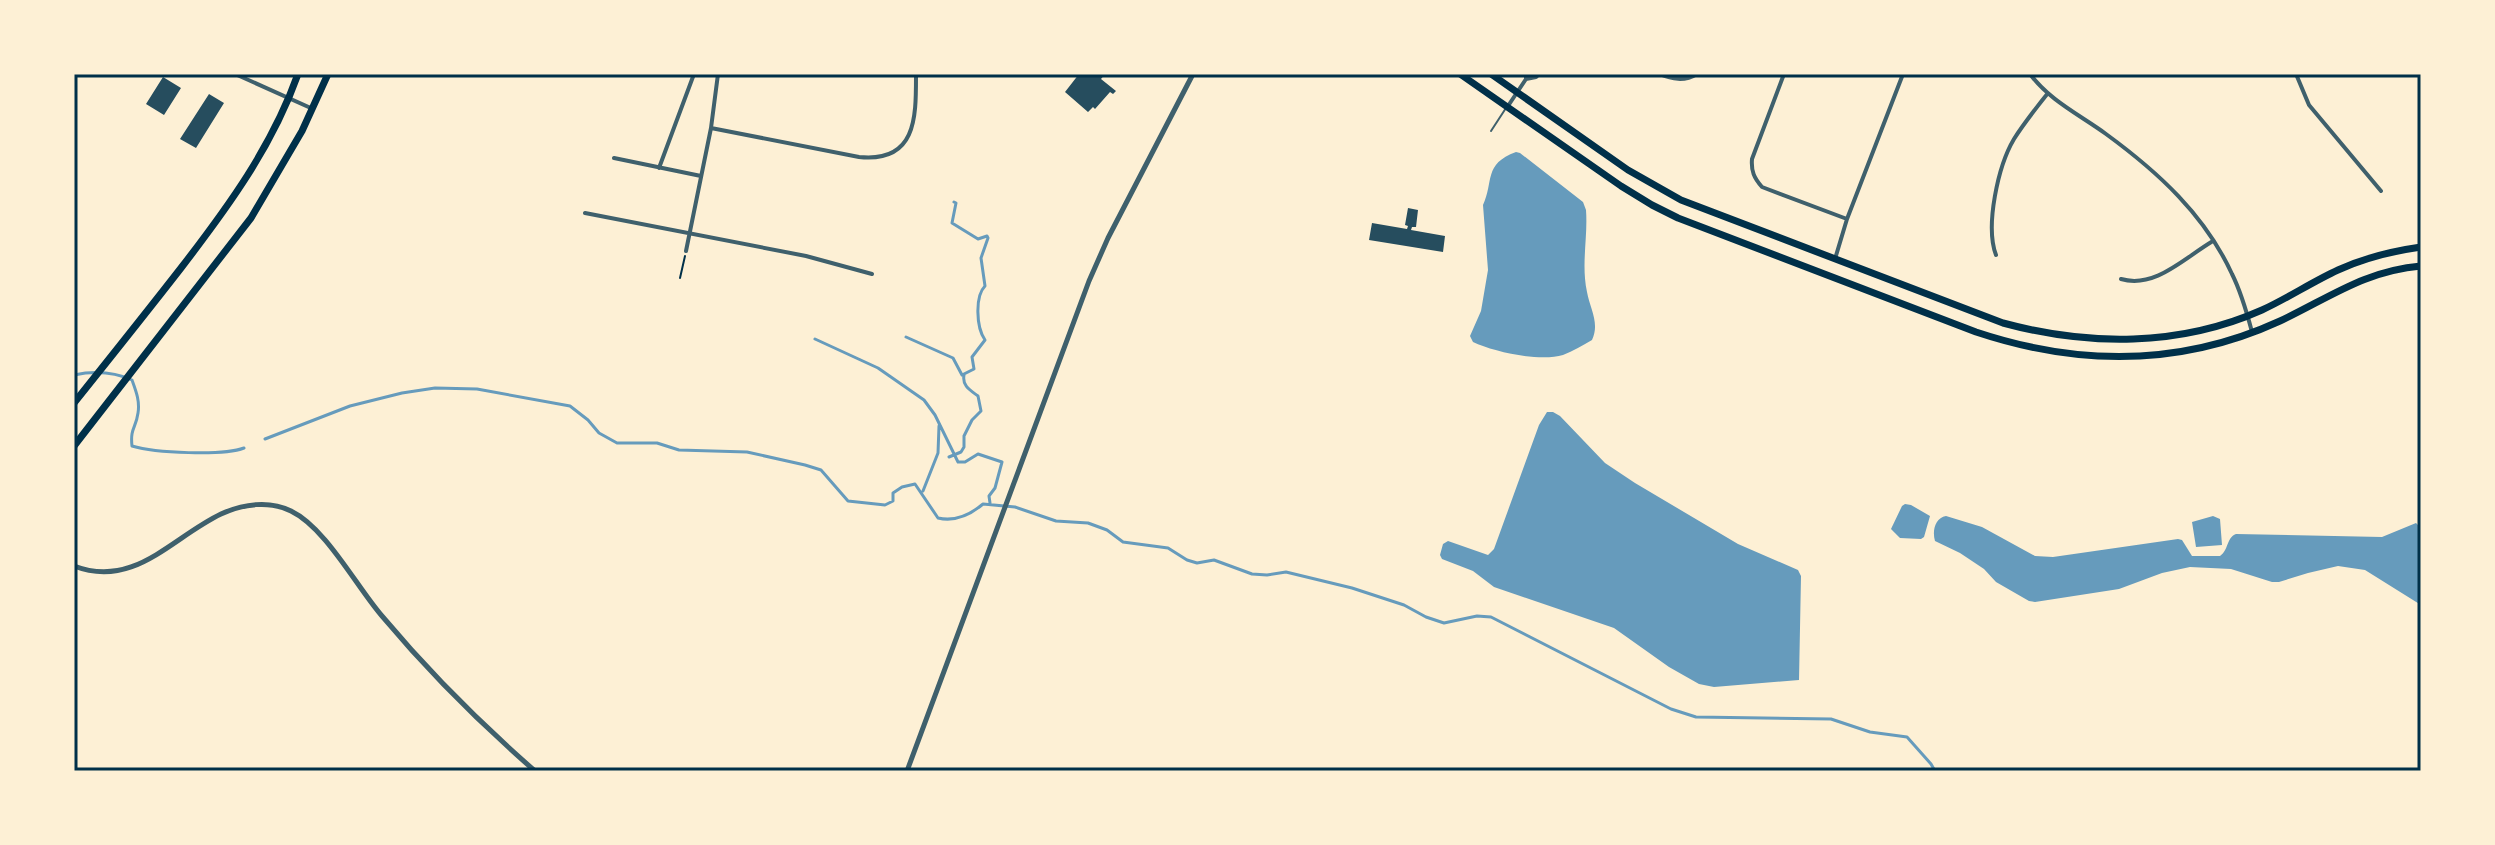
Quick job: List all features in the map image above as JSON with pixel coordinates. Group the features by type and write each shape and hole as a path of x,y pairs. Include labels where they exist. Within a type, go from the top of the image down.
{"main road":[{"path":"74,403 239,190 266,146 298,74"},
{"path":"74,446 251,218 285,164 328,74"},
{"path":"1460,74 1621,186 1678,218 1976,332 2021,346 2075,356 2144,356 2201,348 2279,322 2353,283 2385,272 2421,266"},
{"path":"1491,74 1628,170 1706,210 2003,323 2049,334 2093,339 2146,338 2195,331 2247,316 2340,269 2374,257 2421,247"}],"street":[{"path":"235,74 313,109"},
{"path":"659,168 694,74"},
{"path":"686,251 711,128 718,74"},
{"path":"711,128 859,157 872,159 885,156 903,145 912,130 916,113 916,74"},
{"path":"907,771 1099,258 1193,74"},
{"path":"1507,107 1526,76 1536,77 1539,74"},
{"path":"1659,74 1679,80 1697,74"},
{"path":"1784,74 1752,159 1756,179 1762,187 1847,219"},
{"path":"1835,259 1847,219 1903,74"},
{"path":"2030,74 2058,103 2104,132 2167,183 2198,218 2232,274 2252,332"},
{"path":"2296,74 2309,105 2381,191"},
{"path":"1996,255 1991,242 1992,222 2003,166 2013,142 2048,93"},
{"path":"614,158 701,176"},
{"path":"585,213 806,256 872,274"},
{"path":"2121,279 2136,284 2154,279 2213,241"},
{"path":"74,566 100,573 127,569 230,511 253,505 284,508 312,525 419,660 489,731 535,771"}],"lane":[{"path":"1491,131 1507,107"}],"path":[{"path":"680,278 686,251"}],"water":[{"path":"1516,152 1583,202 1586,210 1585,271 1595,322 1594,334 1592,340 1563,355 1530,357 1505,352 1473,342 1470,336 1481,311 1488,270 1483,205 1494,168 1498,162"},
{"path":"1547,412 1560,416 1605,463 1635,483 1738,544 1798,570 1801,576 1799,680 1714,687 1699,684 1614,628 1494,587 1473,571 1442,559 1443,544 1448,541 1488,555 1494,549 1539,425"},
{"path":"1905,504 1930,516 1921,539 1900,538 1891,529"},
{"path":"1946,516 1982,527 2035,556 2053,557 2178,539 2182,540 2192,556 2220,556 2236,534 2382,537 2416,523 2421,528 2421,605 2365,570 2338,566 2279,582 2231,569 2190,567 2162,573 2119,589 2029,601 1996,582 1984,569 1960,553 1935,541 1935,526 1939,519"},
{"path":"2213,516 2220,519 2222,545 2196,547 2192,522"}],"building":[{"path":"1079,74 1105,74 1101,79 1116,91 1113,94 1110,92 1095,109 1093,107 1088,112 1065,92"},
{"path":"163,77 181,88 164,115 146,104"},
{"path":"209,94 224,103 196,148 180,139"},
{"path":"1408,208 1418,210 1416,227 1411,230 1445,236 1443,252 1369,240 1372,223 1407,229"}],"waterway":[{"path":"906,337 953,358 962,375 974,369 972,357 985,340 978,312 985,286 981,258 988,238 978,239 952,223 954,202"},
{"path":"815,339 878,368 924,400 935,415 958,462 965,462 978,454 1002,462 995,488 989,496 990,503"},
{"path":"74,375 103,373 132,380 138,409 132,446 189,453 244,448"},
{"path":"949,457 961,452 964,436 981,411 978,396 965,385 964,375"},
{"path":"265,439 350,406 435,388 477,389 570,406 599,433 617,443 657,443 679,450 747,452 821,470 848,501 885,505 893,501 893,493 915,484 938,518 962,517 983,504 1015,507 1056,521 1088,523 1107,530 1123,542 1168,548 1197,563 1214,560 1252,574 1286,572 1352,588 1404,605 1444,623 1477,616 1491,617 1671,709 1696,717 1831,719 1870,732 1907,737 1935,771"},
{"path":"923,491 938,453 939,426"}]}
